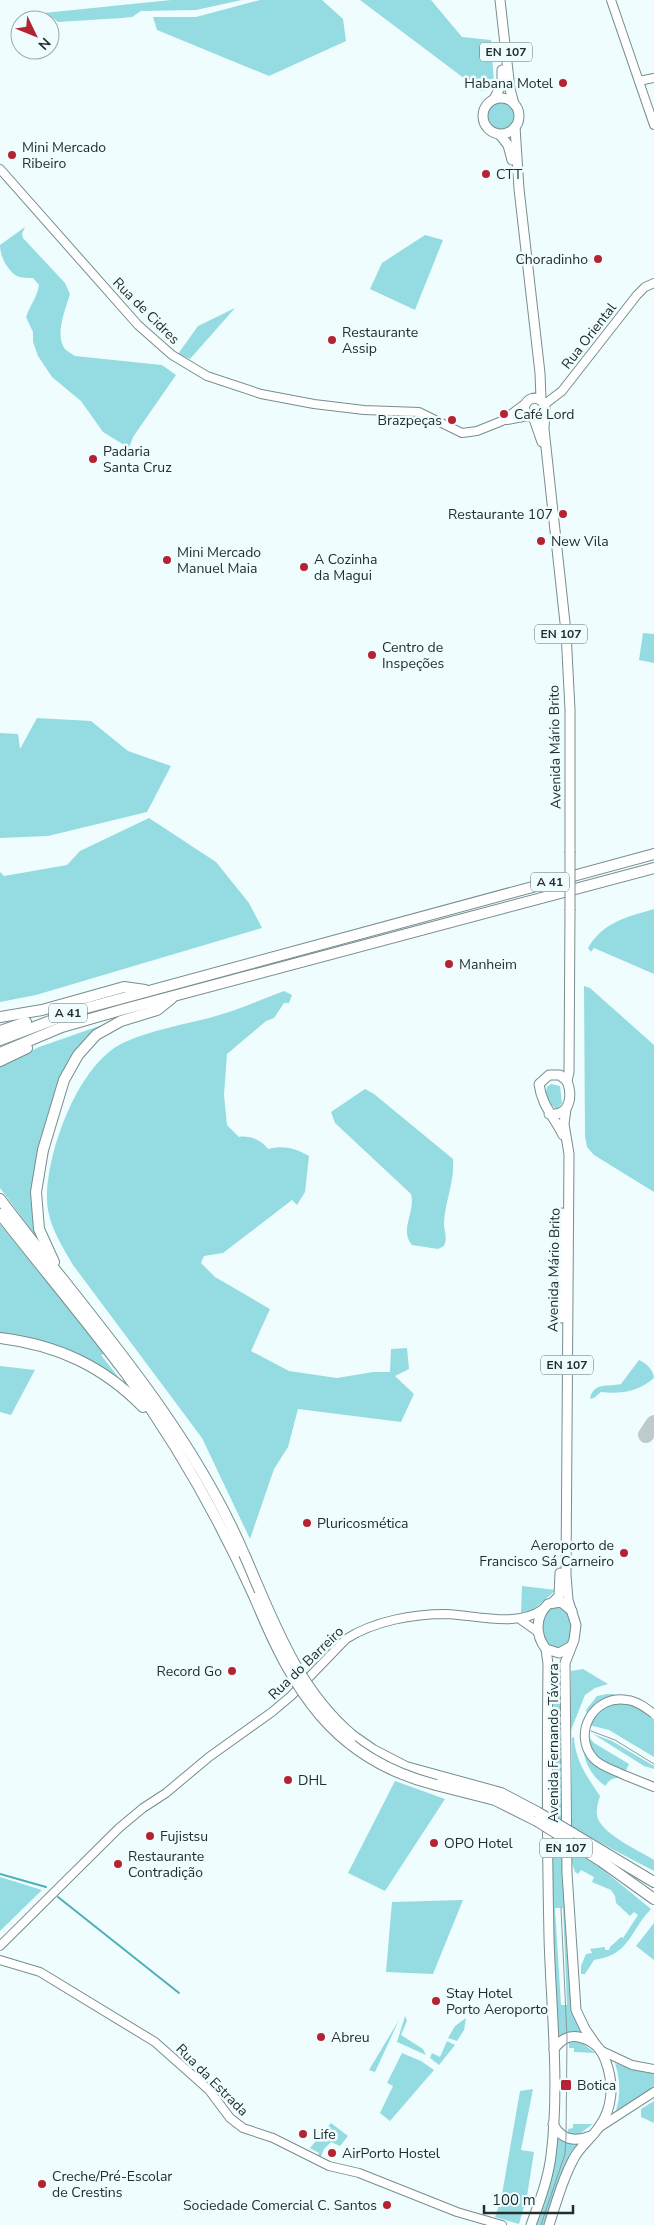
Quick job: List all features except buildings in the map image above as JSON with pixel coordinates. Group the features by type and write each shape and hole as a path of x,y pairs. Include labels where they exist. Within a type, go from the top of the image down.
{"highway":[{"name":"A 41","path":"0,1040 55,1018 139,993 654,854"},
{"name":"A 41","path":"0,1053 62,1028 176,995 654,868"},
{"path":"0,1017 42,1010 124,987 150,990"},
{"path":"0,1031 62,1008 123,990 139,993"},
{"path":"64,1281 42,1238 35,1204 40,1166 64,1080 78,1055 96,1035 121,1021 157,1010 176,995"},
{"path":"0,1061 62,1028"},
{"path":"0,1199 176,1428 215,1496 299,1674 322,1706 353,1736 373,1750 406,1767 501,1793 572,1838 654,1899"},
{"path":"0,1214 126,1374 161,1426 207,1500 229,1542 294,1681 312,1707 347,1742 378,1762 406,1776 495,1800 537,1816"},
{"path":"0,1338 46,1347 91,1365 121,1386 161,1426"},
{"path":"572,1838 654,1874"},
{"path":"611,1855 654,1882"},
{"path":"613,1869 654,1892"},
{"path":"613,1869 654,1906"}],"main road":[{"name":"EN 107","path":"494,0 503,78 501,88 494,99"},
{"name":"EN 107","path":"500,0 510,90 514,104"},
{"path":"611,0 654,126"},
{"path":"639,81 654,78"},
{"path":"516,127 508,134 500,135 491,132 483,122 483,110 486,104 494,99 504,98 514,104 519,114 516,127 519,189 543,402 528,401"},
{"path":"500,135 506,141 511,154 535,374 528,401 502,421"},
{"name":"Rua de Cidres","path":"0,169 132,318 160,346 191,368 239,388 278,398 333,407 419,412 462,433 476,431 502,421"},
{"name":"Rua Oriental","path":"543,402 562,391 637,295 645,287 654,283"},
{"name":"Avenida Mário Brito","path":"528,401 524,408 542,440 561,626 568,852"},
{"name":"Avenida Mário Brito","path":"543,402 566,632 570,710 567,1081"},
{"path":"502,421 531,418 544,414"},
{"name":"Avenida Mário Brito","path":"555,1074 562,1067 564,1053 568,911"},
{"path":"555,1074 560,1075 567,1081 570,1095 566,1109 557,1115 549,1114 543,1101 539,1084 544,1077 555,1074"},
{"name":"Avenida Mário Brito","path":"566,1109 564,1124 568,1140 569,1164 566,1575 568,1600 572,1611"},
{"name":"Avenida Mário Brito","path":"549,1114 558,1125 564,1144 561,1262 560,1589 559,1596 552,1603"},
{"path":"538,1632 538,1622 543,1609 552,1603 561,1602 572,1611"},
{"name":"Rua do Barreiro","path":"0,1946 119,1828 143,1808 166,1794 209,1757 272,1712 291,1696 336,1649 356,1633 366,1627 436,1615 521,1620 537,1614 543,1609"},
{"name":"EN 107","path":"571,1646 576,1632 572,1611"},
{"path":"521,1620 538,1632"},
{"name":"EN 107","path":"538,1632 546,1650"},
{"path":"546,1650 559,1653 571,1646"},
{"name":"Avenida Fernando Távora","path":"548,2225 573,2160 600,2127 609,2106 612,2091 610,2075 599,2048 585,2029 576,2010 567,1873 565,1663 571,1646"},
{"name":"Avenida Fernando Távora","path":"531,2225 544,2188 551,2157 553,2124 554,2049 547,1848 548,1664 546,1650"},
{"path":"654,1714 634,1702 618,1699 603,1704 589,1718 585,1737 590,1754 598,1763 654,1787"},
{"name":"Rua da Estrada","path":"0,1960 40,1972 155,2042 208,2090 230,2118 243,2128 266,2136 329,2166 359,2173 457,2212 502,2225"},
{"path":"554,2049 564,2038 573,2036 584,2038 632,2065 654,2068"},
{"path":"600,2127 654,2092"},
{"path":"553,2124 558,2133 566,2138 582,2139 592,2135"}],"shaded area":[{"path":"171,0 242,0 196,10 141,11 132,17 60,22 60,11"},
{"path":"260,0 322,0 343,19 346,41 269,76 157,30 153,17 196,17"},
{"path":"360,0 431,0 462,37 491,40 494,84 487,90 481,91"},
{"path":"500,102 510,106 514,116 510,126 500,130 490,126 486,116 490,106"},
{"path":"25,227 22,234 23,238 65,283 70,294 61,329 62,343 65,349 75,356 162,365 176,375 133,437 129,448 103,432 81,401 52,377 38,356 33,342 33,332 26,317 37,294 39,285 33,278 17,276 13,273 5,262 0,249 0,245"},
{"path":"425,235 443,240 415,310 370,289 382,263"},
{"path":"235,308 190,359 178,354 198,326"},
{"path":"643,633 654,634 654,663 639,660"},
{"path":"37,718 91,721 128,751 171,766 147,812 48,836 0,838 0,733 18,734 20,749"},
{"path":"149,818 216,862 249,903 262,928 36,995 0,1002 0,872 4,876 67,865 80,851"},
{"path":"654,909 654,974 594,948 591,952 588,948 594,939 608,926 625,918"},
{"path":"584,986 590,988 654,1045 654,1192 594,1155 587,1147 585,1136"},
{"path":"284,991 292,995 289,1003 284,1003 274,1018 266,1021 227,1054 224,1095 227,1125 239,1137 255,1139 268,1149 289,1148 309,1156 305,1192 297,1205 292,1200 223,1253 204,1256 201,1263 215,1277 270,1309 251,1351 289,1371 337,1378 373,1372 390,1372 391,1349 407,1348 409,1369 395,1376 414,1394 401,1422 298,1409 288,1447 274,1469 250,1539 202,1438 73,1265 49,1216 47,1198 48,1178 60,1133 69,1110 80,1087 93,1068 108,1052 125,1042 146,1034 219,1015"},
{"path":"105,1024 78,1050 38,1161 40,1242 0,1188 0,1066 39,1047"},
{"path":"551,1084 560,1086 562,1103 557,1109 550,1105 546,1092 547,1087"},
{"path":"365,1089 374,1094 453,1159 453,1175 444,1223 446,1240 444,1246 438,1249 412,1245 407,1233 412,1201 411,1194 335,1123 331,1112"},
{"path":"0,1224 94,1340 104,1354 101,1355 119,1378 71,1351 36,1339 0,1333"},
{"path":"639,1360 645,1363 652,1372 654,1378 648,1383 629,1391 601,1392 590,1399 594,1390 602,1386 621,1384"},
{"path":"0,1366 35,1370 11,1415 0,1412"},
{"path":"522,1586 556,1590 533,1610 521,1614"},
{"path":"559,1605 568,1612 571,1623 571,1633 568,1642 560,1649 548,1646 543,1631 545,1616 551,1607"},
{"path":"551,1666 562,1666 563,1870 571,2000 583,2032 582,2034 570,2032 556,2040 550,1837","holes":["555,1908 563,1908 567,2005 561,2005"]},
{"path":"583,1669 608,1684 595,1688 585,1695 571,1730 571,1671"},
{"path":"613,1694 654,1719 654,1757 609,1730 589,1725 586,1710 597,1696"},
{"path":"581,1728 594,1743 629,1764 622,1779 612,1779 605,1786 593,1774 584,1753"},
{"path":"593,1734 612,1741 654,1766 654,1769 644,1766"},
{"path":"574,1737 579,1761 600,1796 597,1810 598,1819 615,1837 654,1860 654,1871 572,1828 572,1738"},
{"path":"395,1781 445,1799 385,1891 348,1873"},
{"path":"572,1846 651,1909 622,1948 606,1957 594,1960 585,1974 581,1974 581,1966 586,1954 592,1953 590,1949 605,1947 605,1950 609,1950 621,1937 623,1938 638,1915 634,1912 630,1916 616,1903 615,1896 611,1890 592,1882 594,1877 581,1870 578,1874 575,1872 571,1860"},
{"path":"0,1877 42,1890 0,1931"},
{"path":"463,1900 433,1974 386,1972 392,1902"},
{"path":"654,1923 654,1960 636,1946"},
{"path":"405,2016 407,2021 401,2035 423,2049 426,2055 397,2042"},
{"path":"466,2018 464,2030 457,2041 448,2038 455,2026"},
{"path":"399,2020 375,2072 369,2070"},
{"path":"447,2041 455,2045 439,2065 430,2058 432,2053 440,2057"},
{"path":"569,2041 581,2042 595,2053 574,2052 574,2048 569,2048"},
{"path":"402,2053 421,2061 434,2070 390,2121 380,2113 393,2086 387,2083"},
{"path":"615,2063 634,2070 654,2071 654,2088 616,2111 619,2087"},
{"path":"533,2089 521,2150 534,2152 527,2196 519,2224 495,2217 501,2200 520,2091"},
{"path":"654,2101 654,2123 641,2117 641,2109"},
{"path":"331,2123 348,2136 340,2146 331,2142 324,2149 320,2159 317,2158 319,2153 310,2148"},
{"path":"573,2124 593,2124 578,2135 568,2135 568,2129 573,2128"},
{"path":"555,2135 567,2143 580,2143 546,2225 534,2225"}],"waterway":[{"path":"0,1874 46,1887"},
{"path":"58,1897 179,1993"}],"taxiway":[{"path":"646,1435 654,1423"}],"tram line":[{"path":"591,1731 615,1740 654,1764"},
{"path":"541,2225 565,2154 567,2037 561,1908"}],"place":[{"name":"Habana Motel","path":"563,83"},
{"name":"Mini Mercado Ribeiro","path":"12,155"},
{"name":"CTT","path":"486,174"},
{"name":"Choradinho","path":"598,259"},
{"name":"Restaurante Assip","path":"332,340"},
{"name":"Café Lord","path":"504,414"},
{"name":"Brazpeças","path":"452,420"},
{"name":"Padaria Santa Cruz","path":"93,459"},
{"name":"Restaurante 107","path":"563,514"},
{"name":"New Vila","path":"541,541"},
{"name":"Mini Mercado Manuel Maia","path":"167,560"},
{"name":"A Cozinha da Magui","path":"304,567"},
{"name":"Centro de Inspeções","path":"372,655"},
{"name":"Manheim","path":"449,964"},
{"name":"Pluricosmética","path":"307,1523"},
{"name":"Aeroporto de Francisco Sá Carneiro","path":"624,1553"},
{"name":"Record Go","path":"232,1671"},
{"name":"DHL","path":"288,1780"},
{"name":"Fujistsu","path":"150,1836"},
{"name":"OPO Hotel","path":"434,1843"},
{"name":"Restaurante Contradição","path":"118,1864"},
{"name":"Stay Hotel Porto Aeroporto","path":"436,2001"},
{"name":"Abreu","path":"321,2037"},
{"name":"Botica","path":"566,2085"},
{"name":"Life","path":"303,2134"},
{"name":"AirPorto Hostel","path":"332,2153"},
{"name":"Creche/Pré-Escolar de Crestins","path":"42,2184"},
{"name":"Sociedade Comercial C. Santos","path":"387,2205"}]}
